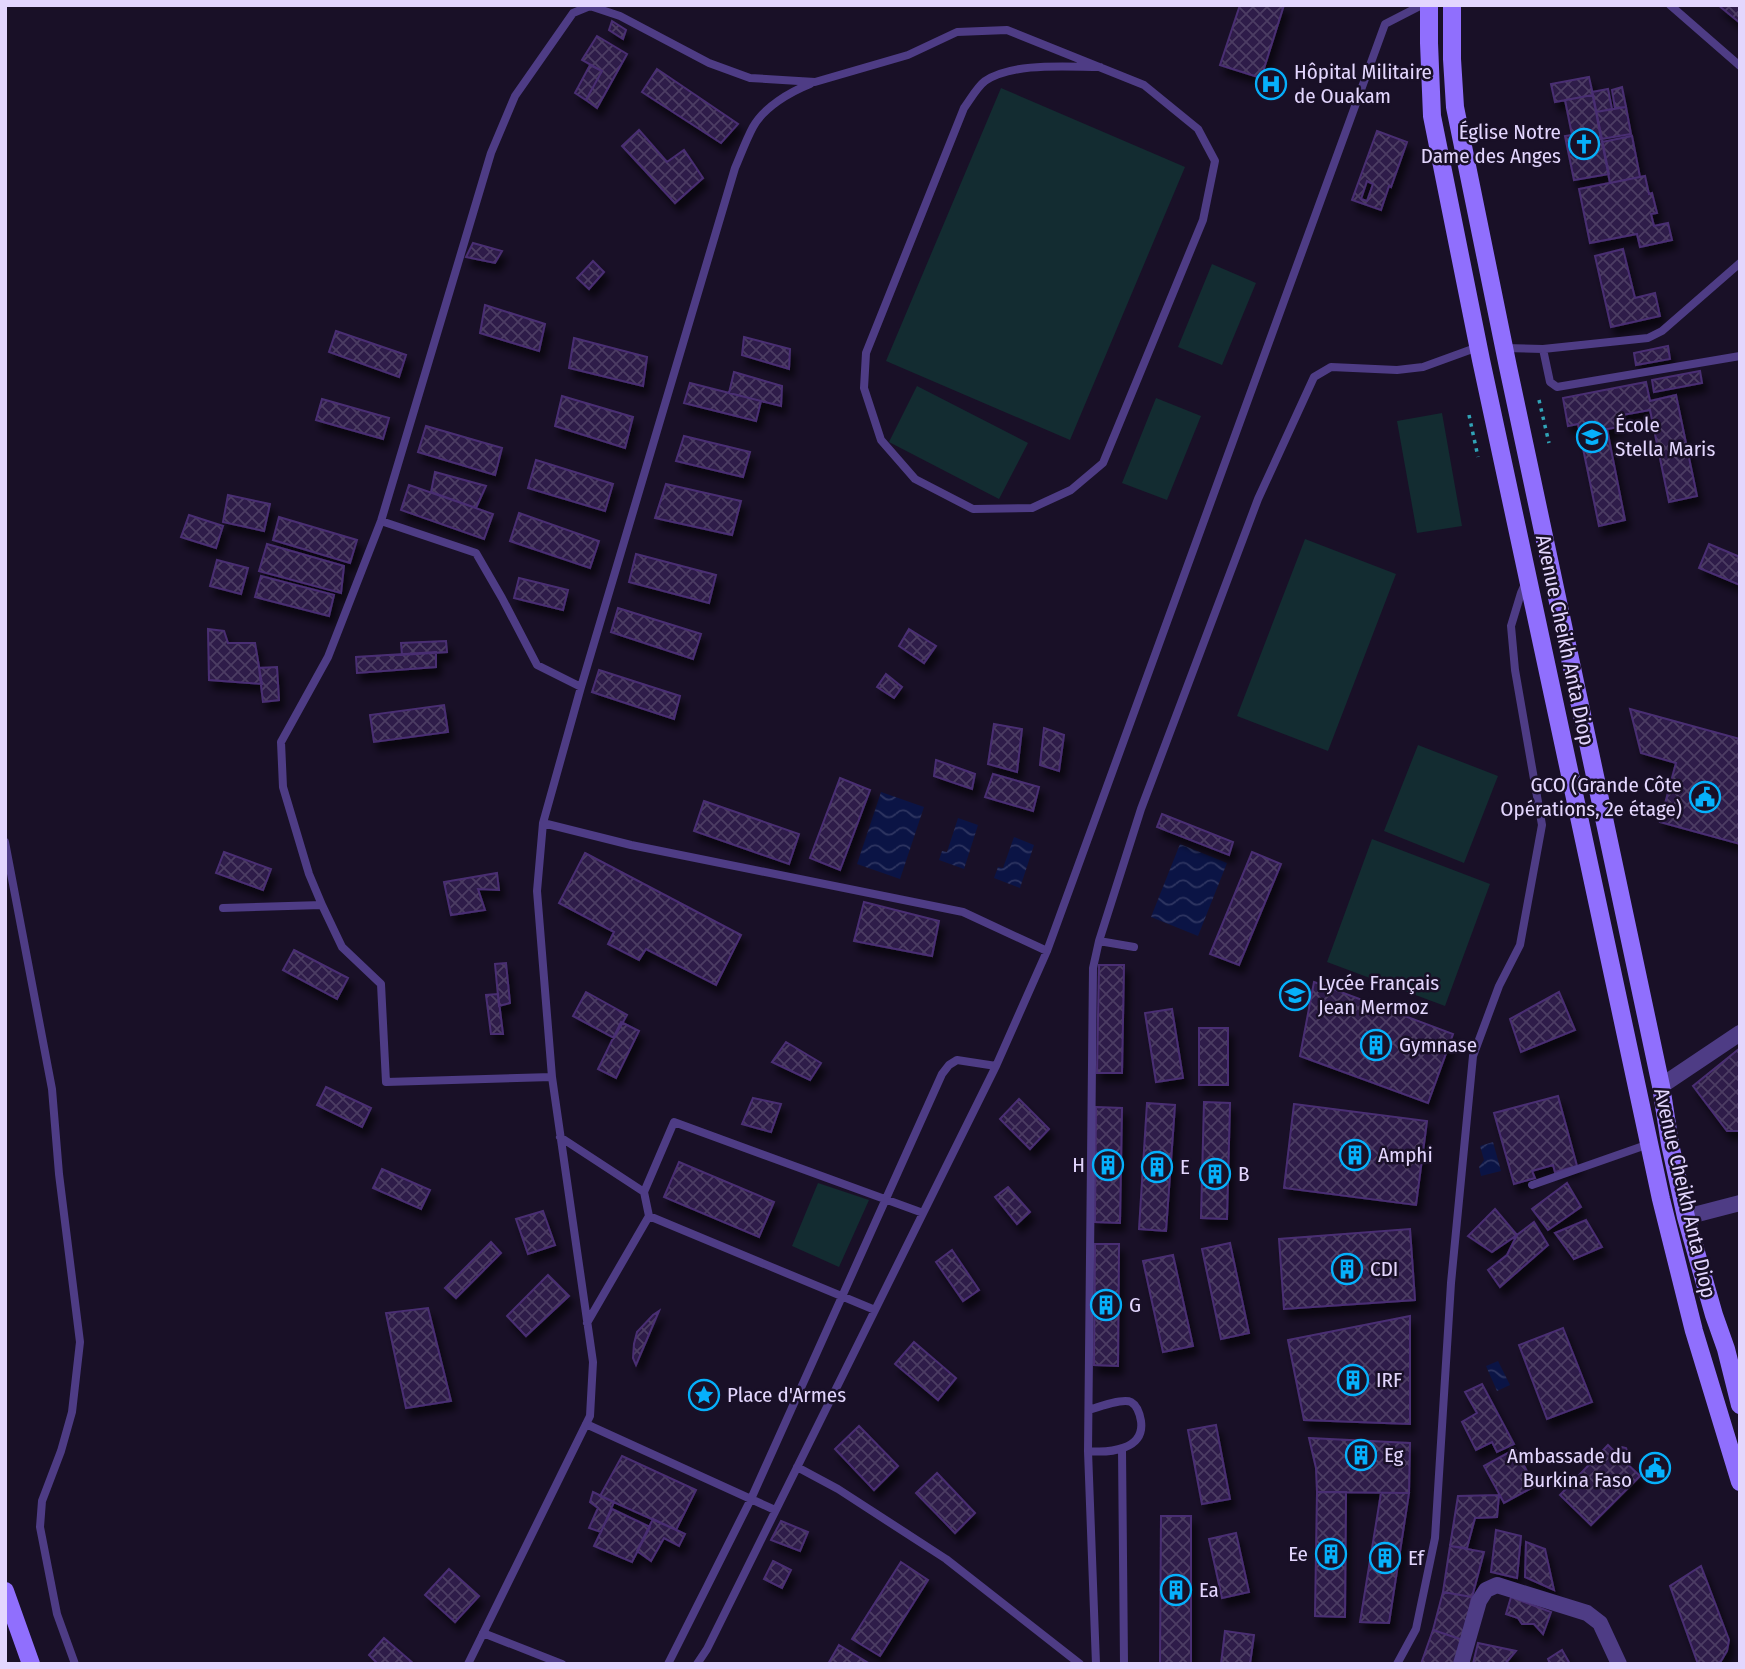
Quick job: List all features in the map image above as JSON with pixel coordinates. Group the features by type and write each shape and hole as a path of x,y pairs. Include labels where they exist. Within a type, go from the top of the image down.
{"street":[{"name":"Avenue Cheikh Anta Diop","path":"1429,5 1432,116 1478,347 1682,1288 1740,1482"},
{"name":"Avenue Cheikh Anta Diop","path":"1452,5 1455,107 1504,348 1661,1086 1686,1217 1714,1315 1730,1348 1740,1405"},
{"path":"1661,1086 1740,1033"},
{"path":"1686,1217 1740,1203"},
{"path":"1461,1664 1479,1601 1486,1590 1497,1585 1587,1613 1600,1623 1619,1664"},
{"path":"5,1591 31,1664"}],"lane":[{"path":"564,5 573,13"},
{"path":"697,1664 996,1066 1047,951 1385,24 1422,5"},
{"path":"1670,5 1740,66"},
{"path":"552,1077 386,1082 382,984 342,947 309,874 282,787 281,742 328,657 381,521 491,153 515,96 573,13 590,6 620,16 709,63 750,78 816,82"},
{"path":"468,1664 590,1416 593,1362 552,1077 537,891 543,822 735,168 754,125 768,109 796,89 908,55 957,32 1007,30 1100,67 1144,85 1199,129 1215,161 1203,220 1103,463 1071,490 1032,509 973,509 915,479 881,440 864,388 866,353 964,108 984,82 1008,72 1043,66 1100,67"},
{"path":"1504,348 1543,349 1648,338 1662,331 1740,262"},
{"path":"1096,1664 1088,1451 1093,968 1099,941 1142,809 1248,525 1314,377 1331,367 1397,370 1423,367 1478,347"},
{"path":"1543,349 1550,382 1557,387 1740,356"},
{"path":"381,521 475,553 537,665 581,687"},
{"path":"1397,1664 1416,1629 1435,1538 1451,1283 1473,1056 1499,986 1520,945 1542,825 1515,670 1511,626 1529,577"},
{"path":"543,822 631,845 963,912 1047,951"},
{"path":"5,842 52,1089 59,1174 80,1342 72,1412 42,1501 40,1527 57,1614 75,1664"},
{"path":"223,908 322,905"},
{"path":"1099,941 1134,947"},
{"path":"668,1664 751,1499 942,1074 957,1060 996,1066"},
{"path":"587,1323 649,1216 644,1192 674,1122 923,1213"},
{"path":"560,1137 644,1192"},
{"path":"1532,1185 1649,1143"},
{"path":"649,1216 875,1310"},
{"path":"1088,1451 1122,1449 1133,1444 1142,1425 1140,1412 1132,1402 1123,1401 1089,1410"},
{"path":"586,1424 775,1510"},
{"path":"1122,1449 1124,1664"},
{"path":"797,1468 838,1489 946,1559 1080,1664"},
{"path":"483,1633 562,1664"}],"path":[{"path":"1539,400 1549,443"},
{"path":"1469,415 1478,457"}],"green space":[{"path":"1001,88 1185,167 1070,440 886,361"},
{"path":"1212,264 1256,283 1222,365 1178,347"},
{"path":"917,386 1028,443 999,499 889,442"},
{"path":"1156,398 1201,416 1167,500 1122,483"},
{"path":"1442,413 1462,526 1417,533 1397,421"},
{"path":"1305,539 1396,574 1328,751 1237,716"},
{"path":"1418,745 1498,776 1464,863 1384,831"},
{"path":"1372,839 1490,884 1445,1006 1327,962"},
{"path":"818,1183 869,1200 839,1267 792,1246"}],"water":[{"path":"881,792 924,807 900,879 857,864"},
{"path":"958,818 978,825 964,869 939,860 942,851 947,852"},
{"path":"1014,837 1034,845 1020,888 994,878 998,867 1003,868"},
{"path":"1180,844 1227,863 1198,936 1151,917"},
{"path":"1493,1142 1501,1171 1481,1176 1479,1167 1484,1160 1480,1146"},
{"path":"1498,1361 1510,1385 1497,1391 1486,1366"}],"building":[{"path":"1240,5 1284,5 1261,78 1220,65"},
{"path":"1718,5 1740,5 1740,23"},
{"path":"612,21 626,30 623,39 609,30"},
{"path":"597,36 627,54 597,108 586,100 602,71 582,60"},
{"path":"590,65 602,71 586,100 575,93"},
{"path":"657,69 738,124 721,143 642,92"},
{"path":"1589,77 1593,95 1555,102 1551,84"},
{"path":"1622,87 1626,107 1615,108 1612,90"},
{"path":"1608,89 1612,109 1596,112 1592,92"},
{"path":"1593,95 1609,174 1574,180 1565,136 1572,135 1565,100"},
{"path":"1626,107 1631,134 1601,139 1596,112"},
{"path":"639,130 667,162 684,150 703,178 675,203 622,146"},
{"path":"1377,131 1407,142 1381,210 1352,200","holes":["1367,181 1373,184 1367,201 1361,199"]},
{"path":"1632,136 1640,177 1610,183 1602,142"},
{"path":"1645,176 1657,213 1651,214 1654,226 1668,223 1672,240 1640,247 1637,234 1590,243 1579,189"},
{"path":"473,243 502,251 495,263 466,257"},
{"path":"1623,249 1635,298 1655,293 1660,316 1611,327 1595,256"},
{"path":"593,261 604,272 589,289 577,278"},
{"path":"485,305 545,324 539,351 480,333"},
{"path":"336,331 406,355 399,377 329,352"},
{"path":"744,337 790,349 789,369 742,355"},
{"path":"574,338 647,357 643,386 569,368"},
{"path":"1668,346 1670,359 1636,365 1634,353"},
{"path":"1700,371 1702,383 1654,392 1652,380"},
{"path":"734,372 782,386 781,406 729,393"},
{"path":"1646,382 1650,401 1676,395 1697,496 1669,502 1650,410 1617,416 1619,427 1607,429 1625,520 1599,526 1578,424 1568,426 1563,398"},
{"path":"690,383 761,401 756,421 684,403"},
{"path":"562,396 633,417 625,448 555,426"},
{"path":"322,399 389,418 383,439 316,420"},
{"path":"426,426 502,448 495,475 418,452"},
{"path":"684,436 750,452 743,477 676,461"},
{"path":"536,460 613,484 605,511 528,488"},
{"path":"435,472 486,486 476,508 431,492"},
{"path":"666,484 741,501 732,535 655,518"},
{"path":"409,485 493,514 484,539 401,510"},
{"path":"228,495 270,504 264,531 223,522"},
{"path":"519,513 599,541 590,568 510,541"},
{"path":"189,515 223,526 216,548 181,537"},
{"path":"279,517 357,540 350,563 273,540"},
{"path":"267,544 344,566 341,593 259,571"},
{"path":"1709,544 1740,557 1740,585 1699,568"},
{"path":"636,554 716,575 709,603 629,582"},
{"path":"217,560 248,568 241,594 210,586"},
{"path":"261,576 334,595 329,616 255,597"},
{"path":"519,578 568,590 563,610 514,598"},
{"path":"618,608 701,634 693,659 611,632"},
{"path":"208,629 224,631 228,643 255,643 262,684 209,680"},
{"path":"909,629 936,646 924,663 899,646"},
{"path":"446,641 447,652 402,655 401,643"},
{"path":"436,652 436,667 357,673 356,657"},
{"path":"277,667 279,700 263,702 259,668"},
{"path":"599,670 680,696 674,719 592,692"},
{"path":"886,674 902,687 894,698 877,687"},
{"path":"444,705 448,732 374,742 370,715"},
{"path":"1630,709 1740,739 1740,844 1660,822 1676,763 1641,753"},
{"path":"994,724 1022,729 1017,772 988,764"},
{"path":"1044,728 1064,735 1059,771 1040,765"},
{"path":"936,760 975,774 972,789 934,776"},
{"path":"993,774 1039,787 1033,811 985,797"},
{"path":"840,778 870,790 840,870 810,858"},
{"path":"704,801 799,834 789,864 694,831"},
{"path":"1162,814 1233,842 1229,855 1157,827"},
{"path":"224,852 271,869 263,890 216,873"},
{"path":"1252,852 1281,864 1239,965 1210,954"},
{"path":"585,853 741,935 716,985 646,949 639,960 608,944 614,932 559,903"},
{"path":"497,873 499,890 478,889 485,910 451,915 444,882"},
{"path":"864,902 939,921 932,956 854,941"},
{"path":"294,950 348,978 337,999 283,970"},
{"path":"506,963 510,1003 499,1006 495,964"},
{"path":"1099,965 1124,965 1122,1073 1097,1073"},
{"name":"Gymnase","path":"1314,982 1453,1034 1428,1103 1300,1056"},
{"path":"586,992 627,1015 614,1038 573,1016"},
{"path":"1559,992 1575,1030 1521,1052 1510,1019"},
{"path":"498,994 503,1034 491,1034 486,995"},
{"path":"1172,1009 1183,1078 1156,1082 1145,1013"},
{"path":"621,1022 639,1031 616,1078 598,1069"},
{"path":"1199,1028 1228,1028 1228,1085 1199,1085"},
{"path":"786,1042 821,1063 810,1080 772,1062"},
{"path":"1740,1048 1740,1131 1727,1131 1693,1086"},
{"path":"326,1087 371,1108 362,1127 317,1105"},
{"path":"1558,1096 1577,1166 1555,1172 1553,1165 1532,1171 1535,1178 1514,1184 1494,1113"},
{"path":"753,1098 781,1104 771,1132 742,1124"},
{"path":"1019,1099 1049,1129 1030,1149 1000,1119"},
{"name":"B","path":"1204,1102 1230,1103 1227,1219 1201,1218"},
{"name":"E","path":"1147,1103 1175,1105 1166,1231 1139,1229"},
{"name":"Amphi","path":"1294,1104 1427,1121 1416,1205 1284,1188"},
{"name":"H","path":"1096,1107 1122,1108 1120,1223 1095,1222"},
{"path":"679,1162 774,1202 759,1237 664,1197"},
{"path":"382,1169 430,1190 421,1209 373,1188"},
{"path":"1567,1183 1581,1207 1548,1230 1532,1209"},
{"path":"1008,1187 1030,1212 1017,1224 995,1197"},
{"path":"1495,1209 1517,1235 1492,1252 1468,1236"},
{"path":"543,1211 555,1245 528,1254 516,1219"},
{"path":"1586,1220 1602,1247 1574,1259 1555,1233"},
{"path":"1534,1222 1548,1245 1500,1287 1488,1270 1507,1255 1517,1235"},
{"name":"CDI","path":"1410,1229 1415,1300 1284,1309 1279,1239"},
{"path":"491,1242 501,1253 456,1298 445,1288"},
{"path":"1230,1243 1249,1333 1221,1339 1202,1249"},
{"name":"G","path":"1095,1244 1119,1244 1118,1366 1094,1365"},
{"path":"952,1250 979,1290 963,1301 936,1262"},
{"path":"1173,1255 1193,1346 1163,1352 1143,1261"},
{"path":"548,1275 569,1296 526,1336 507,1316"},
{"path":"428,1308 451,1401 406,1408 386,1313"},
{"path":"659,1311 636,1365 633,1358 637,1332"},
{"name":"IRF","path":"1410,1316 1410,1424 1304,1420 1288,1340"},
{"path":"1563,1328 1592,1402 1547,1419 1519,1345"},
{"path":"914,1342 956,1378 938,1400 895,1364"},
{"path":"1482,1384 1514,1444 1497,1452 1492,1442 1476,1450 1462,1422 1477,1413 1465,1392"},
{"path":"1216,1425 1230,1499 1202,1504 1188,1430"},
{"path":"859,1426 898,1466 874,1490 835,1449"},
{"name":"Eg","path":"1309,1438 1410,1443 1409,1493 1317,1492 1316,1468"},
{"path":"1608,1445 1616,1453 1622,1447 1626,1448 1628,1453 1622,1459 1640,1476 1591,1525 1560,1495"},
{"path":"1515,1449 1535,1486 1504,1503 1484,1466"},
{"path":"622,1456 696,1490 676,1530 600,1496"},
{"path":"937,1473 975,1513 955,1533 916,1493"},
{"path":"593,1492 614,1502 601,1532 589,1528 598,1508 590,1502"},
{"name":"Ee","path":"1317,1492 1346,1492 1345,1617 1315,1616"},
{"name":"Ef","path":"1381,1493 1409,1493 1389,1623 1360,1622"},
{"path":"1499,1495 1497,1517 1475,1518 1467,1548 1450,1546 1458,1496"},
{"path":"612,1509 650,1527 632,1562 594,1546"},
{"name":"Ea","path":"1161,1516 1191,1516 1191,1664 1160,1664"},
{"path":"653,1519 685,1534 679,1546 664,1538 651,1561 637,1551"},
{"path":"781,1521 808,1532 800,1551 771,1540"},
{"path":"1496,1530 1521,1536 1517,1578 1491,1572"},
{"path":"1236,1533 1249,1592 1222,1598 1209,1539"},
{"path":"1526,1542 1545,1549 1554,1590 1525,1577"},
{"path":"1450,1546 1484,1552 1472,1597 1443,1592"},
{"path":"773,1561 791,1570 782,1588 764,1579"},
{"path":"901,1562 928,1580 880,1656 852,1639"},
{"path":"1701,1566 1729,1640 1727,1651 1717,1664 1698,1664 1670,1586"},
{"path":"449,1569 479,1596 455,1622 425,1595"},
{"path":"1443,1592 1472,1597 1463,1640 1433,1630"},
{"path":"1511,1597 1551,1612 1543,1634 1534,1624 1522,1624 1518,1618 1506,1614"},
{"path":"1433,1630 1463,1640 1455,1664 1421,1664"},
{"path":"1225,1631 1254,1635 1250,1664 1221,1664"},
{"path":"384,1638 414,1664 378,1664 369,1655"},
{"path":"1478,1643 1516,1651 1505,1664 1473,1664"},
{"path":"839,1645 870,1664 828,1664"},
{"path":"1562,1650 1570,1664 1550,1664 1548,1659"}],"place":[{"name":"Hôpital Militaire de Ouakam","path":"1271,84"},
{"name":"Église Notre Dame des Anges","path":"1584,144"},
{"name":"École Stella Maris","path":"1592,437"},
{"name":"GCO (Grande Côte Opérations, 2e étage)","path":"1705,797"},
{"name":"Lycée Français Jean Mermoz","path":"1295,995"},
{"name":"Gymnase","path":"1376,1045"},
{"name":"Amphi","path":"1355,1155"},
{"name":"H","path":"1108,1165"},
{"name":"E","path":"1157,1167"},
{"name":"B","path":"1215,1174"},
{"name":"CDI","path":"1347,1269"},
{"name":"G","path":"1106,1305"},
{"name":"IRF","path":"1353,1380"},
{"name":"Place d'Armes","path":"704,1395"},
{"name":"Eg","path":"1361,1455"},
{"name":"Ambassade du Burkina Faso","path":"1655,1468"},
{"name":"Ee","path":"1331,1554"},
{"name":"Ef","path":"1385,1558"},
{"name":"Ea","path":"1176,1590"}]}
